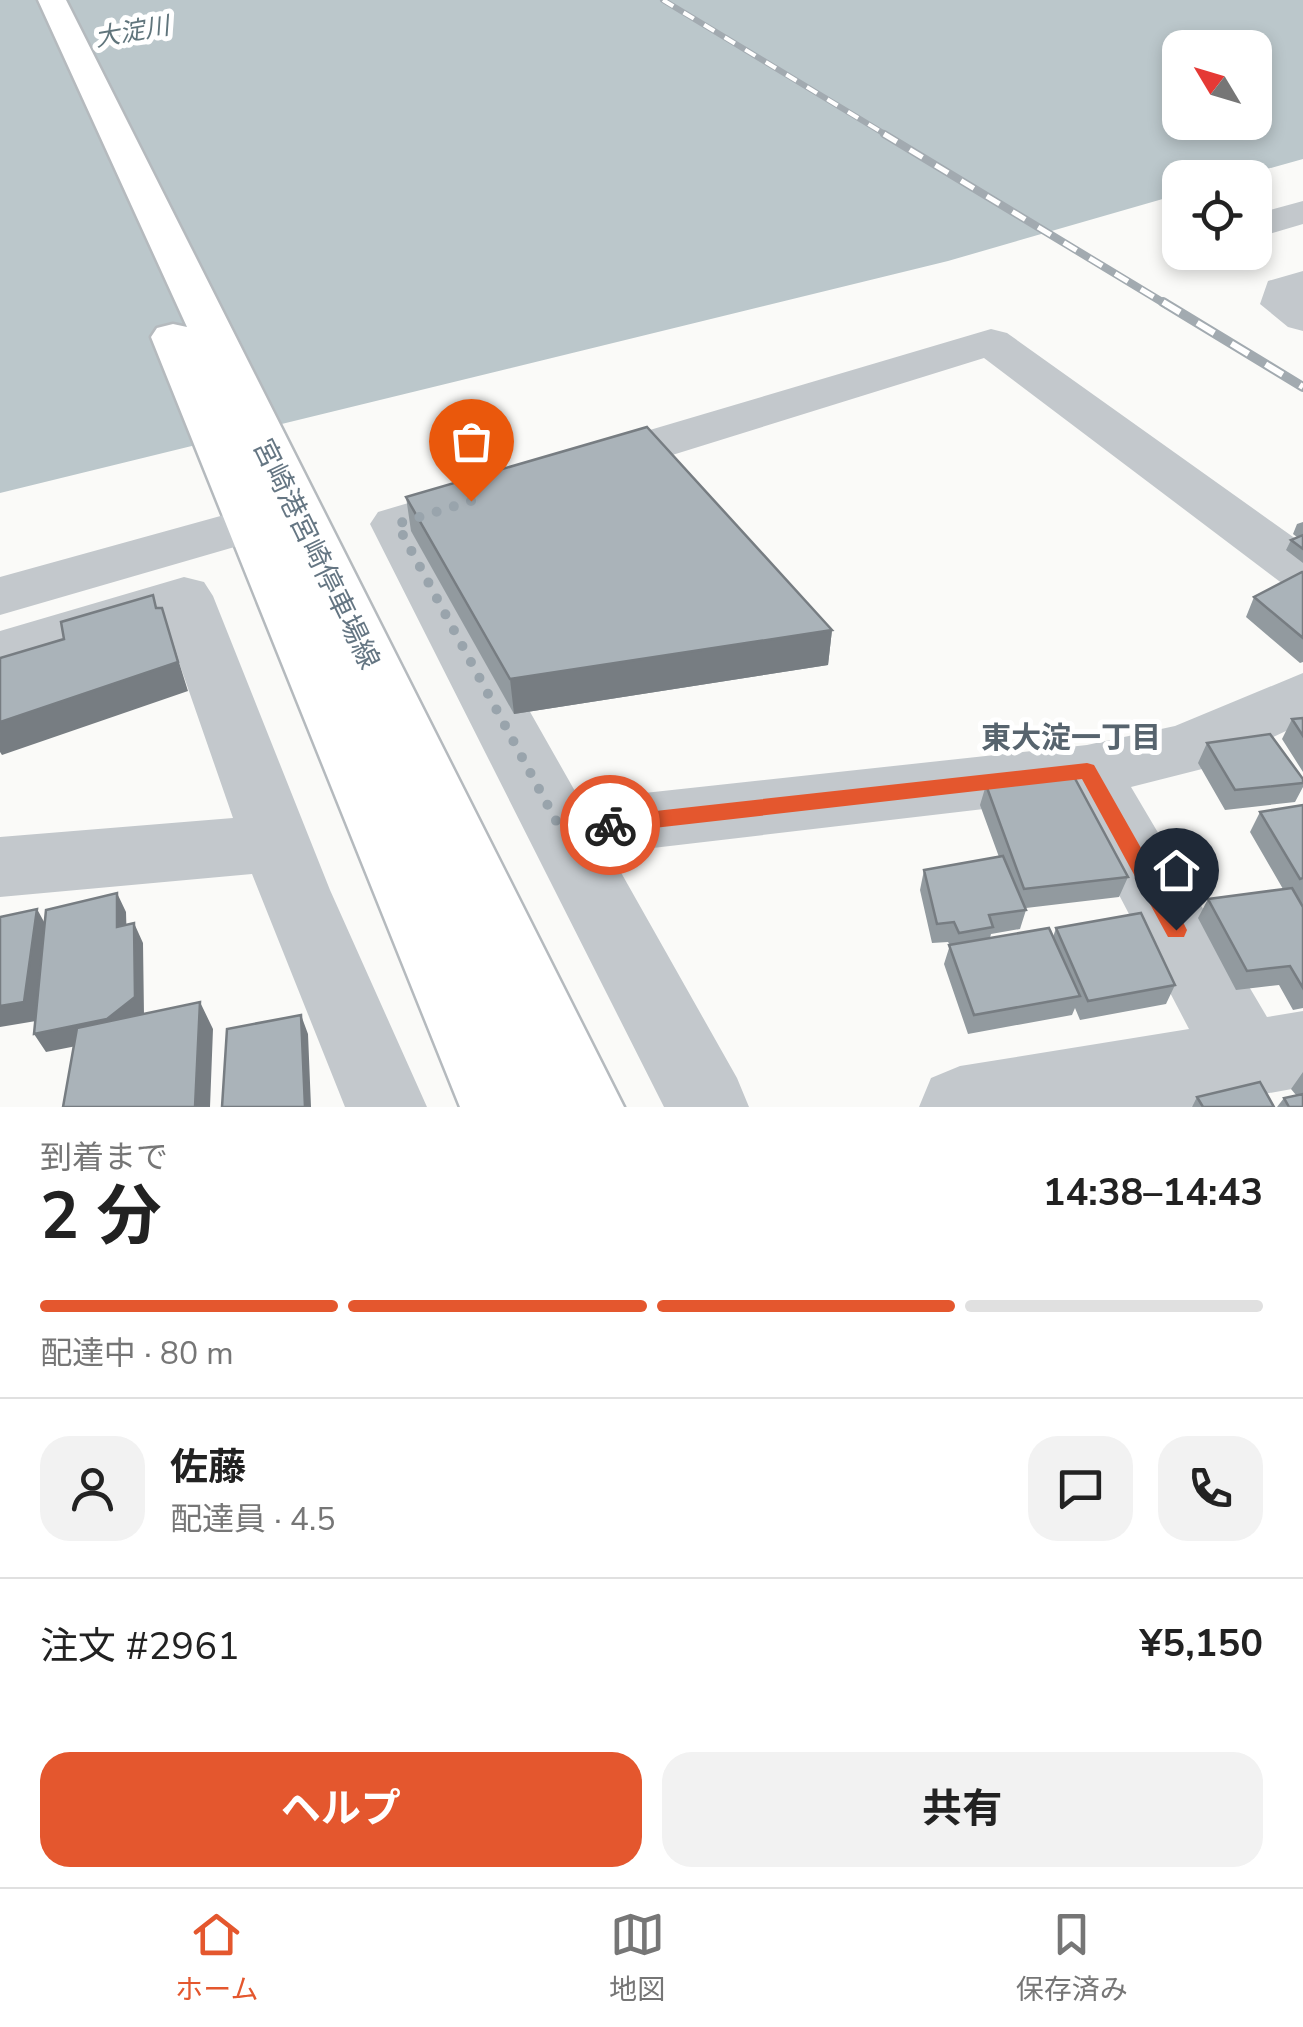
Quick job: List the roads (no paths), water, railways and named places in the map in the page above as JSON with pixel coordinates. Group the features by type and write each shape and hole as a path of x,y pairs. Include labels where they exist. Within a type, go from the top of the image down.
{"main road":[{"name":"宮崎港宮崎停車場線","path":"28,0 260,506 583,1107"},
{"name":"宮崎港宮崎停車場線","path":"52,0 501,1107"}],"street":[{"path":"1272,221 1303,212"},
{"path":"1303,283 1283,290 1282,304 1303,318"},
{"path":"708,1107 397,524 991,342 1303,572"},
{"path":"0,596 260,506"},
{"path":"0,652 184,596 277,843 386,1107"},
{"path":"561,830 1087,770 1187,749 1303,696"},
{"path":"960,1107 1275,1054 1087,770"},
{"path":"0,867 277,843"}],"water":[{"name":"大淀川","path":"0,0 1303,0 1303,159 1272,168 1272,160 1162,160 1162,199 948,261 0,493"}],"railway":[{"path":"663,0 888,136"},
{"path":"884,134 1167,305"},
{"path":"1163,302 1303,387"}],"district":[{"name":"東大淀一丁目","path":"1071,738"}]}
